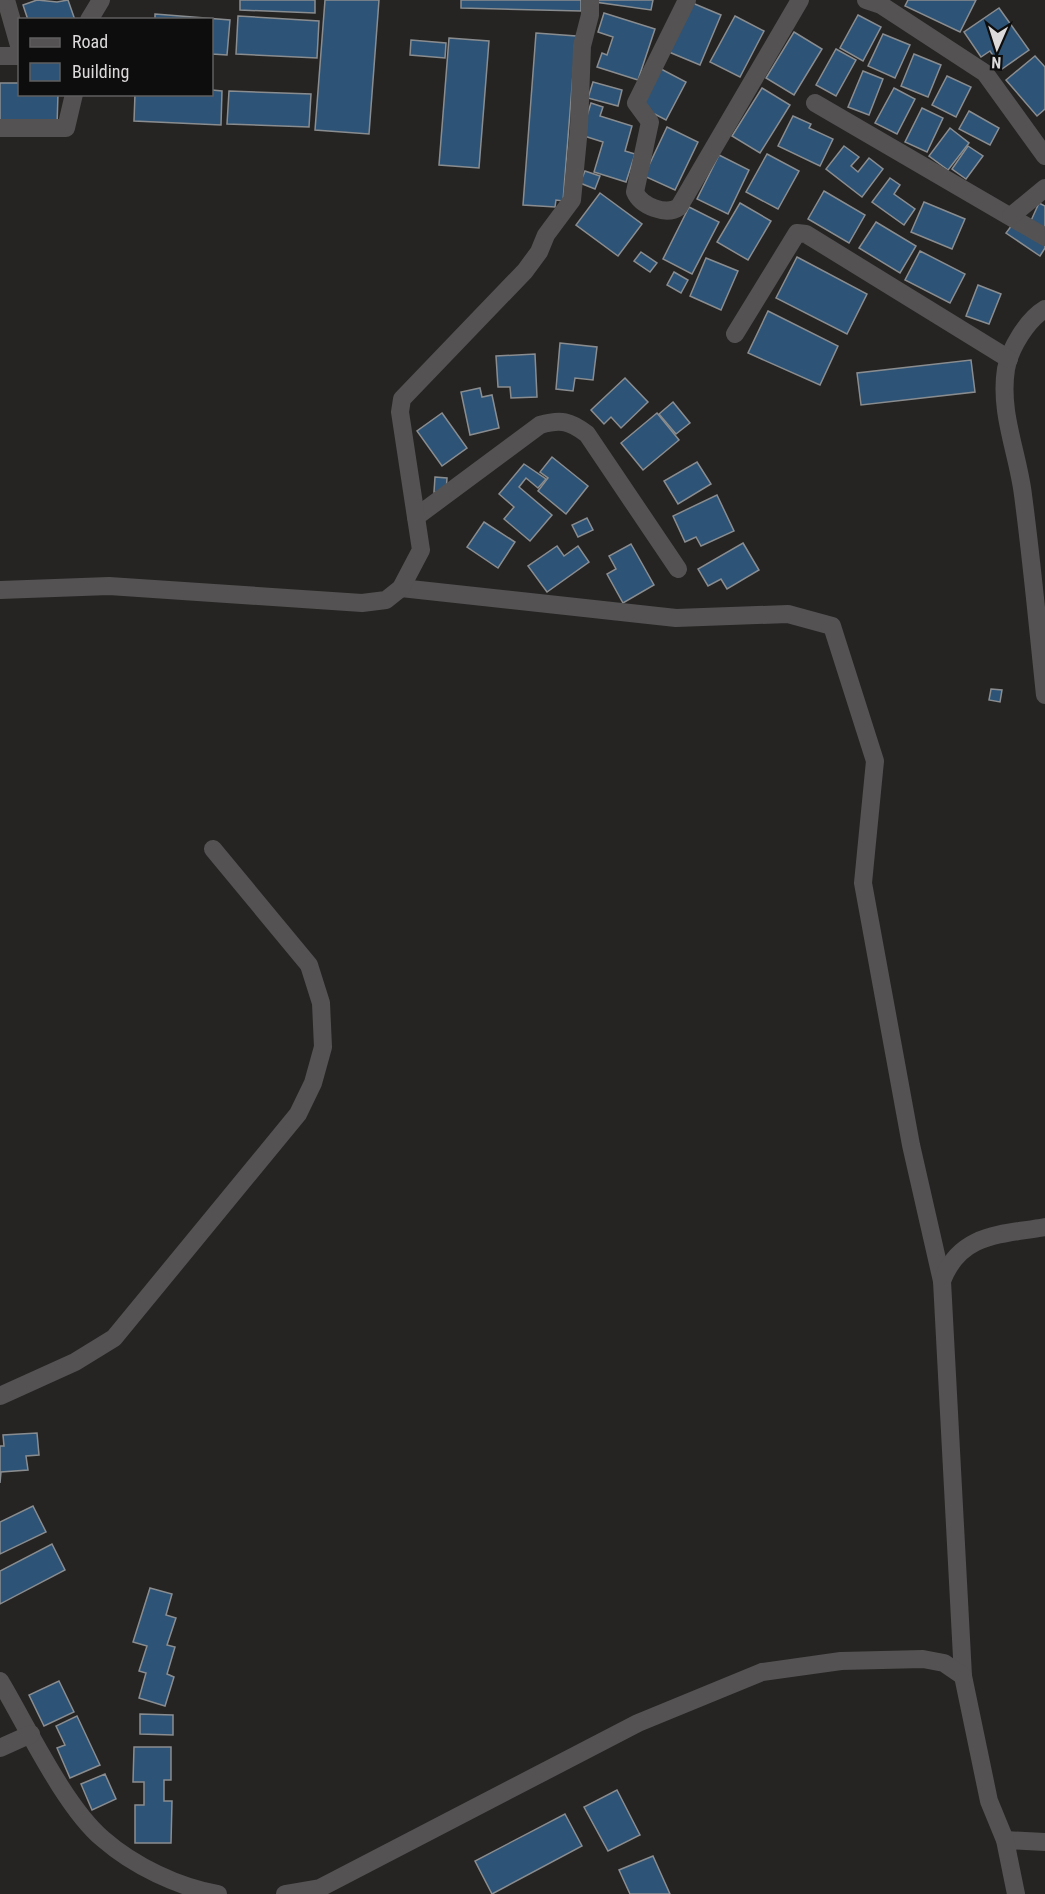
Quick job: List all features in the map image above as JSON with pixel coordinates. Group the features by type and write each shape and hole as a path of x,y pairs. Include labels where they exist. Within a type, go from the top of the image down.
{"street":[{"path":"6,0 18,42"},
{"path":"90,18 101,0"},
{"path":"0,590 109,586 362,603 386,600 401,588 421,550 400,412 402,399 525,271 539,252 546,235 572,200 579,128 582,46 590,15 590,0"},
{"path":"687,0 636,103 650,122 635,192 638,198 662,211 672,212 679,207 800,0"},
{"path":"866,0 881,5 985,73 1045,156"},
{"path":"0,56 18,56"},
{"path":"0,128 66,128 74,96"},
{"path":"815,103 1045,237"},
{"path":"1011,216 1045,188"},
{"path":"735,334 797,233 806,234 1009,359"},
{"path":"1045,309 1035,315 1009,359 1006,376 1007,424 1023,492 1045,695"},
{"path":"416,517 540,425 559,420 566,421 573,423 586,434 678,569"},
{"path":"401,588 676,618 788,614 832,626 875,760 863,883 911,1145 942,1281 963,1676 989,1801 1005,1840 1016,1894"},
{"path":"0,1396 75,1362 114,1338 298,1114 313,1083 323,1047 321,1003 309,965 213,849"},
{"path":"942,1281 949,1262 960,1250 972,1242 1045,1227"},
{"path":"285,1894 320,1888 638,1724 762,1672 841,1661 890,1658 944,1663 963,1676"},
{"path":"0,1681 67,1796 102,1839 148,1869 194,1890 218,1894"},
{"path":"0,1748 31,1734"},
{"path":"1005,1840 1045,1842"}],"building":[{"path":"37,0 57,2 68,0 74,18 27,18 23,5"},
{"path":"240,0 315,0 315,13 240,10"},
{"path":"325,0 379,0 369,134 315,130"},
{"path":"461,0 581,0 581,11 461,8"},
{"path":"595,0 653,0 651,10 595,2"},
{"path":"908,0 976,0 960,32 905,6"},
{"path":"690,2 721,15 700,65 669,52"},
{"path":"999,8 1029,50 1002,69 990,51 981,57 964,32"},
{"path":"604,13 655,29 638,80 597,67 602,53 607,55 613,37 598,32"},
{"path":"155,14 205,18 155,18"},
{"path":"858,15 881,27 863,61 840,48"},
{"path":"238,16 319,21 317,58 236,54"},
{"path":"735,16 764,31 740,77 710,62"},
{"path":"213,19 230,20 227,55 213,54"},
{"path":"794,32 822,49 794,95 766,78"},
{"path":"536,33 576,36 563,201 556,200 555,207 523,205"},
{"path":"883,34 910,45 895,78 868,66"},
{"path":"449,38 489,41 479,168 439,165"},
{"path":"411,40 446,43 445,58 410,55"},
{"path":"836,49 856,60 836,96 816,85"},
{"path":"914,54 941,65 928,97 901,86"},
{"path":"1035,56 1045,67 1045,109 1037,116 1006,80"},
{"path":"661,69 686,82 666,120 641,107"},
{"path":"863,71 883,79 869,115 848,107"},
{"path":"947,76 971,87 956,117 932,105"},
{"path":"593,82 622,90 618,106 588,98"},
{"path":"0,83 18,83 18,96 58,96 57,126 0,123"},
{"path":"762,88 790,105 760,153 732,136"},
{"path":"894,88 915,99 897,134 875,123"},
{"path":"213,90 222,91 221,125 134,121 135,96 213,96"},
{"path":"229,91 311,94 309,127 227,124"},
{"path":"591,103 603,107 600,116 632,126 625,151 635,154 626,182 594,172 603,142 581,135"},
{"path":"922,108 943,118 927,152 905,142"},
{"path":"969,111 999,128 990,145 959,129"},
{"path":"793,116 811,124 809,128 833,139 820,166 778,146"},
{"path":"667,127 698,142 675,190 644,176"},
{"path":"950,128 969,143 948,170 929,156"},
{"path":"844,146 859,157 851,166 858,172 869,158 883,169 862,197 826,169"},
{"path":"968,146 983,156 966,179 952,169"},
{"path":"767,154 799,171 778,209 746,192"},
{"path":"719,155 749,170 728,214 697,199"},
{"path":"585,171 600,176 595,189 580,183"},
{"path":"890,178 900,185 894,194 915,209 904,225 872,202"},
{"path":"824,191 865,215 849,243 808,219"},
{"path":"600,193 642,224 618,256 576,225"},
{"path":"924,202 965,219 952,249 911,232"},
{"path":"740,203 771,221 748,260 717,242"},
{"path":"1039,203 1045,206 1045,232 1029,225"},
{"path":"689,207 719,222 692,274 663,259"},
{"path":"1015,221 1045,241 1045,248 1040,256 1006,233"},
{"path":"876,222 916,246 900,273 859,248"},
{"path":"920,251 965,274 950,303 905,280"},
{"path":"641,252 657,263 650,272 634,261"},
{"path":"797,257 867,294 847,334 776,298"},
{"path":"706,258 738,271 721,310 690,296"},
{"path":"674,272 688,280 681,293 667,285"},
{"path":"978,285 1001,294 989,324 966,316"},
{"path":"768,311 838,346 820,385 748,353"},
{"path":"560,343 597,347 593,380 575,378 573,391 556,389"},
{"path":"535,354 537,397 511,398 510,387 498,387 496,356"},
{"path":"971,360 975,392 861,405 857,373"},
{"path":"625,378 648,402 621,428 611,417 604,424 591,410"},
{"path":"480,388 482,397 492,395 499,428 470,435 461,392"},
{"path":"673,402 690,423 676,434 659,414"},
{"path":"442,413 467,448 442,466 417,431"},
{"path":"657,413 679,440 643,470 621,443"},
{"path":"552,457 588,486 566,514 538,491 548,478 540,472"},
{"path":"697,462 711,484 678,504 664,481"},
{"path":"524,464 546,479 538,488 526,478 519,487 552,515 530,541 504,519 514,507 499,494"},
{"path":"435,477 447,478 446,493 434,492"},
{"path":"717,495 734,531 701,546 696,537 685,542 673,516"},
{"path":"587,518 593,530 578,537 572,525"},
{"path":"484,522 515,542 498,568 467,547"},
{"path":"743,543 759,570 727,589 721,579 708,586 698,569"},
{"path":"631,544 654,585 623,603 607,574 616,569 609,556"},
{"path":"557,546 564,556 578,546 589,562 547,592 528,566"},
{"path":"991,689 1002,690 1000,702 989,700"},
{"path":"37,1433 39,1455 26,1456 28,1470 1,1472 0,1483 0,1446 4,1446 3,1435"},
{"path":"33,1506 46,1532 0,1554 0,1522"},
{"path":"52,1544 65,1570 0,1604 0,1571"},
{"path":"150,1588 172,1594 166,1615 176,1618 167,1645 175,1647 167,1674 174,1677 165,1706 139,1698 146,1673 139,1671 147,1646 133,1642"},
{"path":"59,1681 74,1712 44,1726 29,1695"},
{"path":"140,1714 173,1715 173,1735 140,1734"},
{"path":"77,1716 100,1765 70,1778 57,1748 65,1745 56,1726"},
{"path":"134,1747 171,1747 171,1780 164,1780 164,1801 172,1801 171,1843 135,1843 135,1805 144,1805 144,1782 133,1782"},
{"path":"105,1774 116,1799 92,1810 81,1784"},
{"path":"617,1790 640,1835 608,1851 584,1807"},
{"path":"565,1814 582,1846 492,1894 475,1861"},
{"path":"653,1856 670,1894 630,1894 619,1870"}]}
